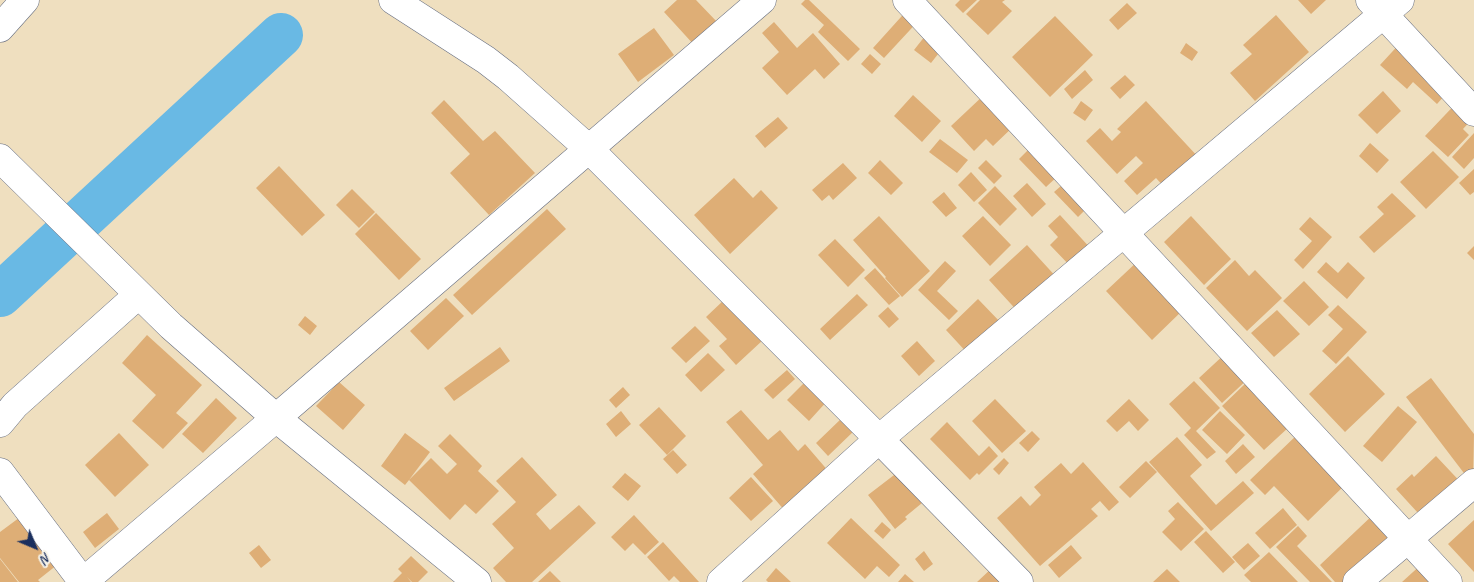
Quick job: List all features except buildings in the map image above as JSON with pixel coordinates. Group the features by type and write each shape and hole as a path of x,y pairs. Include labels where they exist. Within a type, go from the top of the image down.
{"street":[{"path":"0,28 25,0"},
{"path":"393,0 486,60 508,77 589,149 1019,582"},
{"path":"0,472 83,582 762,0"},
{"path":"906,0 1448,582"},
{"path":"722,582 879,439 1124,233 1385,5 1474,112"},
{"path":"0,158 170,326 276,418 476,582"},
{"path":"0,423 15,405 138,295"},
{"path":"1357,582 1474,483"}],"waterway":[{"path":"0,295 281,35"}]}
